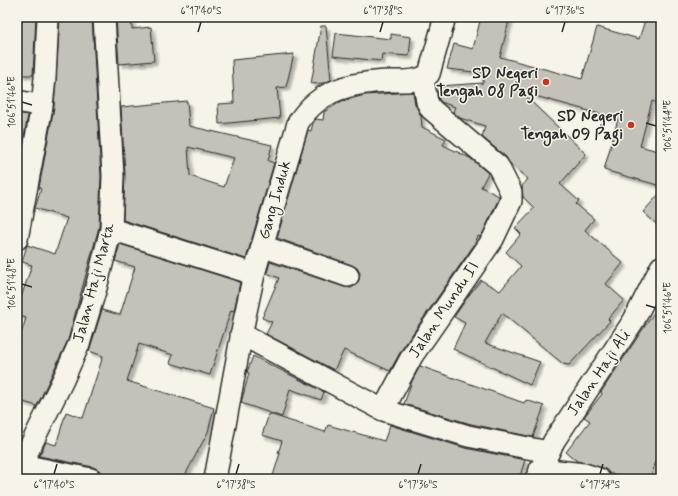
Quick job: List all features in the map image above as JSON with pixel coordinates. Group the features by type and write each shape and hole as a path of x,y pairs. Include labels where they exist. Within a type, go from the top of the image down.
{"street":[{"path":"17,239 23,180 42,106 48,17"},
{"name":"Jalan Haji Marta","path":"19,465 63,380 79,344 111,229 113,176 104,17"},
{"path":"423,79 429,74 445,17"},
{"name":"Gang Induk","path":"215,479 241,334 254,274 298,123 306,110 320,98 346,87 379,81 423,79"},
{"name":"Jalan Mundu II","path":"383,410 412,356 493,239 512,201 511,192 498,166 431,109 427,102 423,79"},
{"path":"17,101 42,106"},
{"path":"111,229 254,274"},
{"path":"262,246 348,276"},
{"name":"Jalan Haji Ali","path":"541,467 634,320 661,267"},
{"path":"241,334 383,410 468,436 541,467 584,474 599,479"},
{"path":"19,465 91,479"}],"building":[{"path":"17,17 36,17 33,75 21,75 21,65 17,65"},
{"path":"60,17 92,17 101,176 99,227 68,340 37,406 17,400 17,346 26,318 17,315 17,309 32,265 22,262 27,245 55,254 67,218 35,208 41,189 39,188 54,107"},
{"path":"116,17 131,17 132,29 151,27 154,61 119,64"},
{"path":"481,17 510,17 500,57 582,79 597,27 639,39 646,17 661,17 661,104 652,101 640,146 661,152 661,186 604,170 618,119 521,92 586,154 560,184 579,201 576,204 594,219 585,230 623,263 606,284 624,300 608,319 610,321 569,365 563,364 502,313 485,343 540,362 530,385 453,349 465,323 454,317 481,280 500,291 521,266 506,252 521,234 515,228 534,208 523,197 522,186 528,179 510,164 506,157 482,137 485,126 460,118 453,112 455,107 441,102 438,98 440,86 483,83 483,73 447,69 454,44 473,49"},
{"path":"321,26 326,26 331,80 324,83 311,84"},
{"path":"336,33 391,39 391,34 411,37 409,56 382,54 381,61 333,56"},
{"path":"294,54 286,87 277,88 280,118 219,124 218,104 234,103 232,60"},
{"path":"413,92 415,104 421,116 422,127 446,139 443,145 470,158 488,173 481,187 499,196 499,198 483,233 480,237 478,236 474,245 402,349 390,371 344,350 334,370 266,334 272,322 262,318 279,278 267,273 270,262 344,287 351,288 356,285 359,280 360,273 357,268 352,265 277,238 308,130 311,131 313,123 316,119 323,120 324,112 342,101 365,95"},
{"path":"187,101 189,126 272,145 268,161 274,163 246,259 123,220 125,175 121,107","holes":["188,147 234,158 224,187 190,176"]},
{"path":"17,113 28,115 17,174"},
{"path":"661,192 661,228 643,212"},
{"path":"120,244 240,282 234,311 231,310 210,375 170,363 173,355 139,344 127,381 214,408 208,432 183,479 105,479 99,470 93,467 39,456 46,442 56,445 66,412 83,418 103,356 89,351 102,310 120,315 135,267 115,261"},
{"path":"661,302 661,446 650,479 626,479 609,473 603,468 577,461 566,452 590,421 584,417 602,394 601,392"},
{"path":"253,356 324,392 321,400 290,389 282,417 241,403 249,373 247,372"},
{"path":"420,366 524,403 526,400 544,406 533,437 471,424 404,404 412,381"},
{"path":"269,414 325,432 328,425 384,441 390,425 465,448 525,460 519,479 272,479 282,441 262,435"}],"place":[{"name":"SD Negeri Tengah 08 Pagi","path":"546,82"},
{"name":"SD Negeri Tengah 09 Pagi","path":"631,125"}]}
